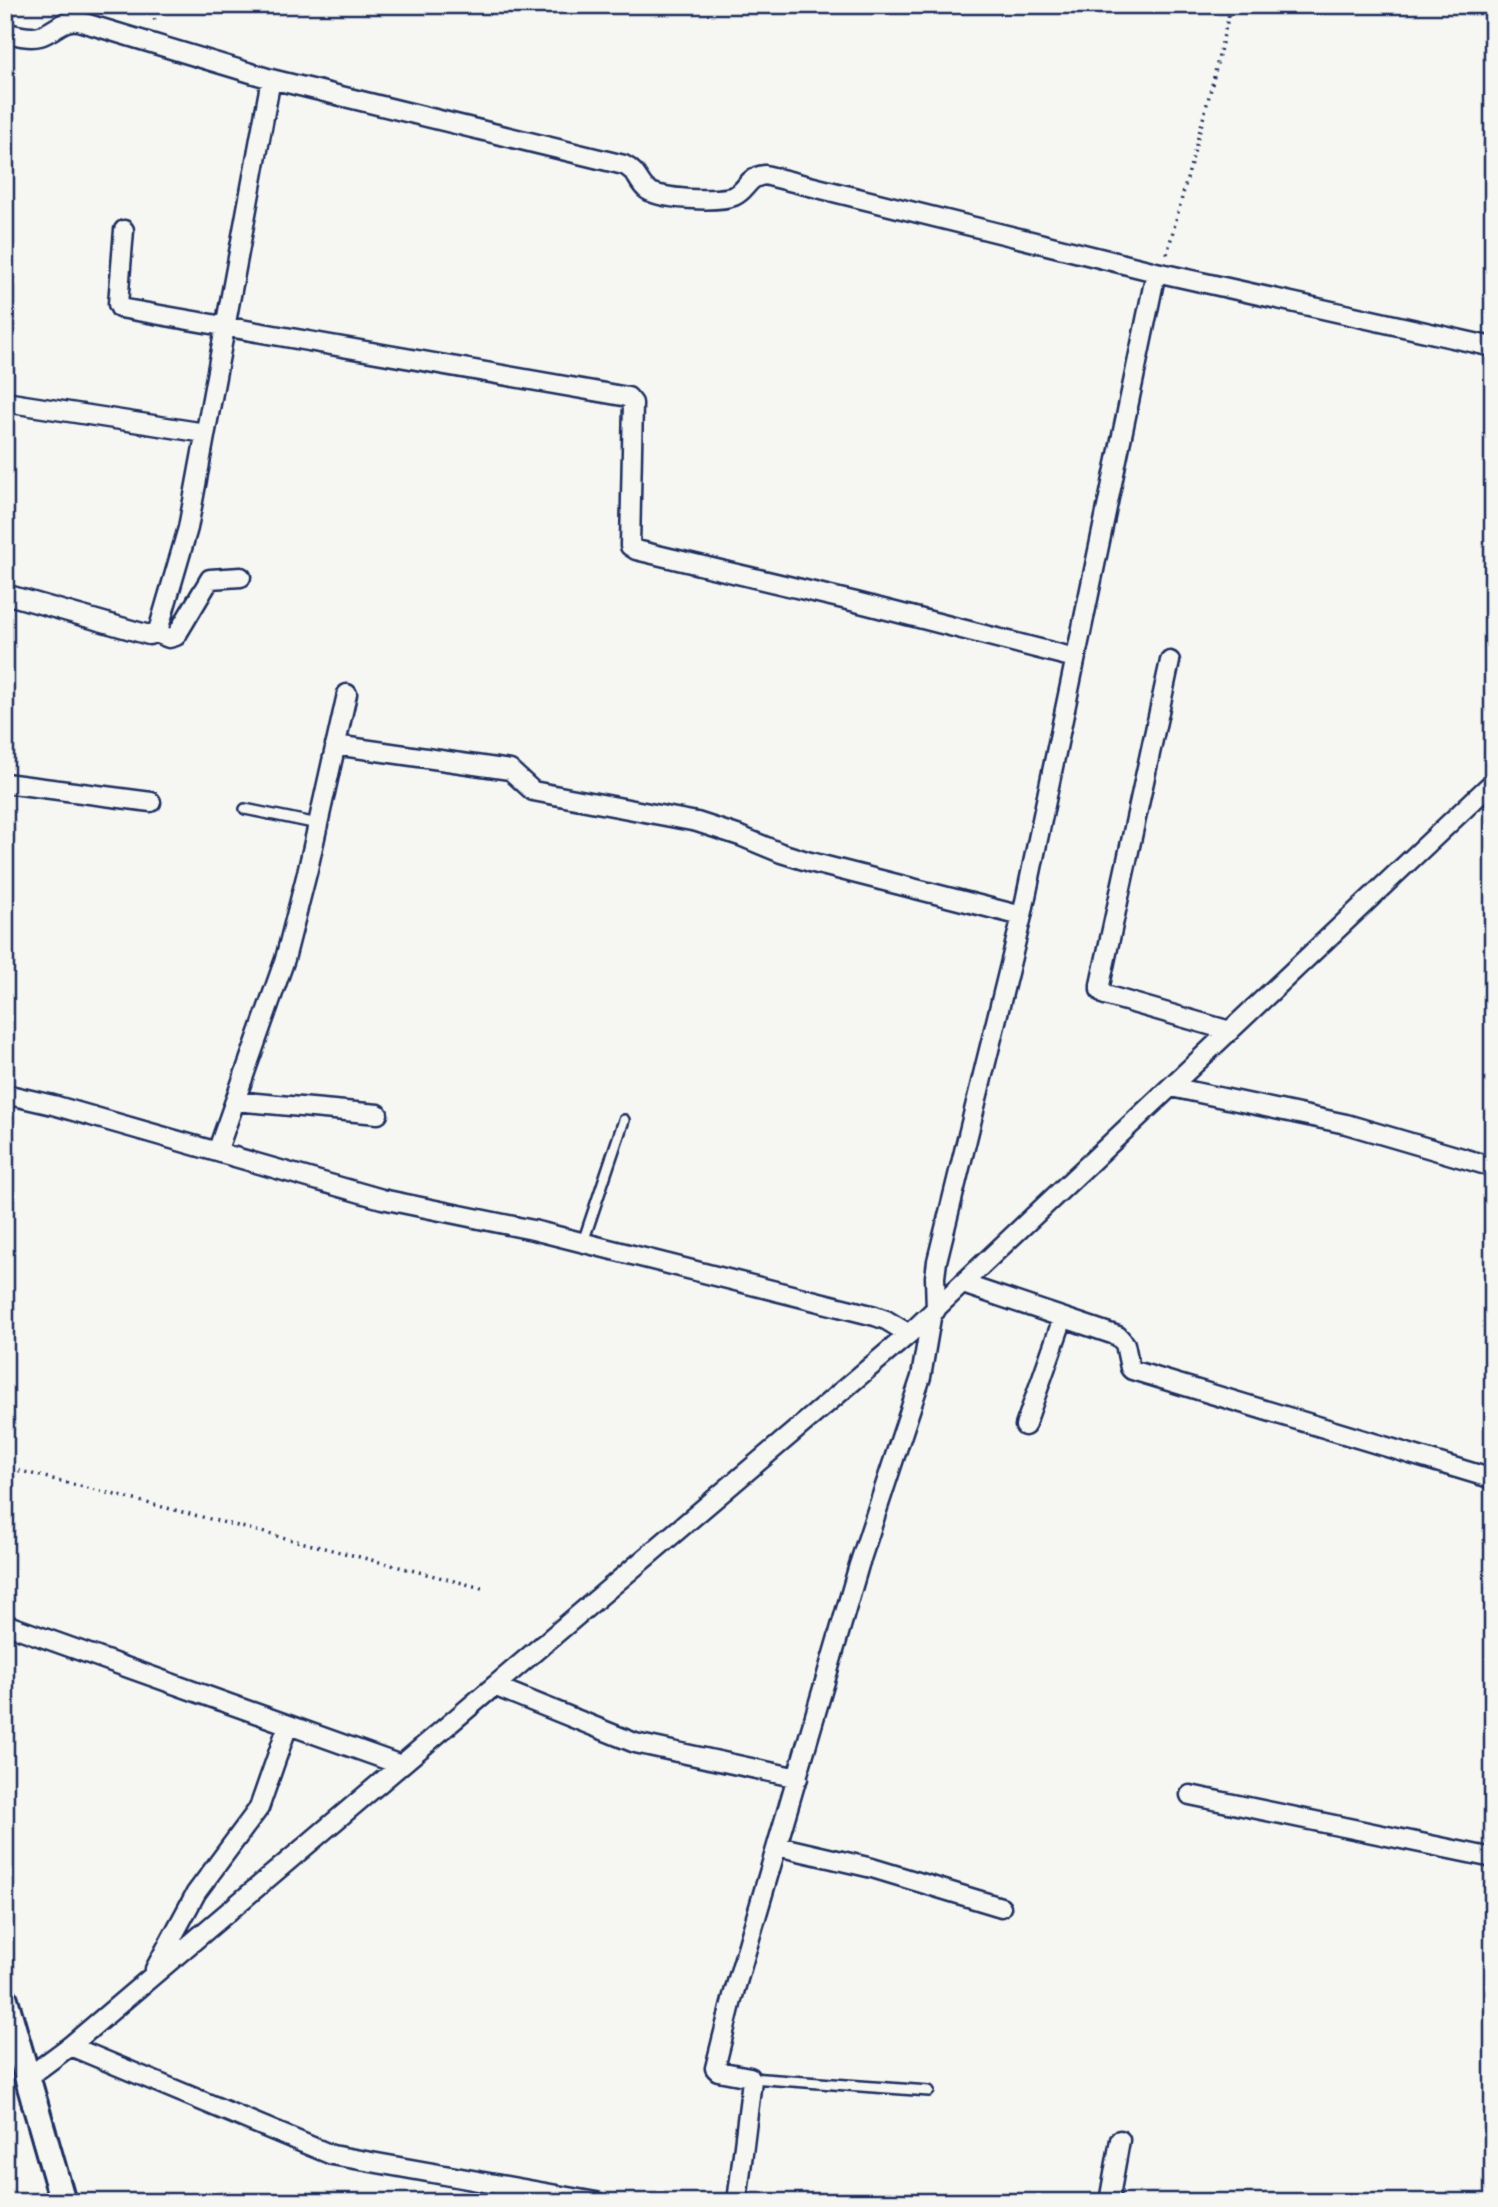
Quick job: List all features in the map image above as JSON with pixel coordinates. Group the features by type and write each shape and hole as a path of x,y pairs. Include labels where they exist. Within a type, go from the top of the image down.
{"street":[{"path":"5,32 21,36 39,36 66,21 78,21 271,79 624,165 637,174 644,188 659,195 678,198 732,197 751,179 765,175 1159,273 1493,347"},
{"path":"156,633 188,528 271,79"},
{"path":"124,230 118,304 120,309 624,395 631,399 631,546 636,550 1075,658"},
{"path":"737,2202 751,2078 718,2071 715,2067 733,1996 859,1565 921,1377 934,1311 937,1261 1022,916 1159,273"},
{"path":"5,402 205,433"},
{"path":"5,594 149,635 156,633 169,638 176,636 210,579 241,576"},
{"path":"1170,661 1100,990 1105,995 1230,1031"},
{"path":"217,1152 285,959 346,694"},
{"path":"335,746 510,770 533,791 697,822 810,862 1022,916"},
{"path":"27,2078 150,1979 909,1334 1493,782"},
{"path":"5,783 151,802"},
{"path":"1171,1087 1346,1124 1493,1167"},
{"path":"5,1094 53,1105 382,1199 533,1230 875,1317 886,1320 909,1334"},
{"path":"235,1101 378,1114"},
{"path":"963,1284 1118,1336 1125,1344 1132,1370 1493,1479"},
{"path":"1025,1426 1063,1318"},
{"path":"5,1624 401,1765"},
{"path":"494,1686 635,1743 798,1778"},
{"path":"150,1979 196,1893 259,1808 288,1725"},
{"path":"1190,1795 1493,1858"},
{"path":"778,1846 872,1868 1001,1906"},
{"path":"5,1999 62,2202"},
{"path":"70,2046 332,2155 596,2202"},
{"path":"1110,2202 1120,2140"}],"lane":[{"path":"1493,135 1490,146 1493,154"},
{"path":"245,809 318,824"},
{"path":"583,1242 624,1121"},
{"path":"751,2078 929,2091"}],"path":[{"path":"1159,273 1212,85 1231,5"},
{"path":"5,1467 482,1588"}]}
